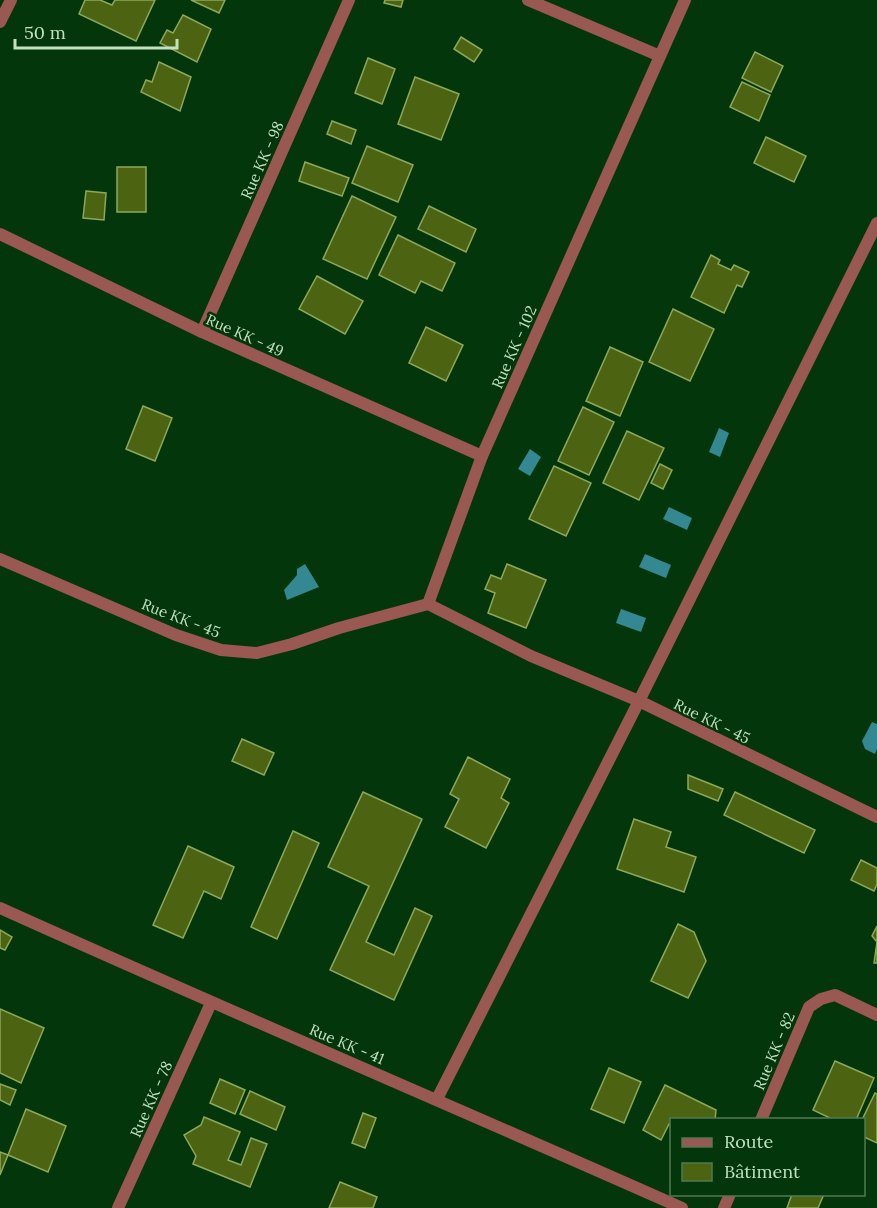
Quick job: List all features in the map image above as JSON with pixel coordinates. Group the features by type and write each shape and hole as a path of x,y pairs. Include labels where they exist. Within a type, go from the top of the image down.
{"street":[{"path":"0,22 11,0"},
{"name":"Rue KK - 98","path":"201,332 349,0"},
{"path":"528,0 660,56"},
{"name":"Rue KK - 102","path":"428,604 482,456 685,0"},
{"path":"437,1099 639,702 877,224"},
{"name":"Rue KK - 49","path":"0,234 201,332 482,456"},
{"name":"Rue KK - 45","path":"0,560 176,635 221,650 256,653 428,604 531,656 639,702 877,817"},
{"name":"Rue KK - 41","path":"0,908 211,1003 437,1099 682,1208"},
{"name":"Rue KK - 82","path":"761,1118 809,1007 821,999 835,995 877,1015"},
{"name":"Rue KK - 78","path":"118,1208 211,1003"}],"water":[{"path":"719,428 729,433 720,457 709,452"},
{"path":"530,449 541,457 530,476 518,469"},
{"path":"669,507 692,518 687,530 663,519"},
{"path":"645,554 671,565 666,578 639,567"},
{"path":"305,564 319,587 287,600 284,590 297,575 297,569"},
{"path":"621,609 646,618 641,632 616,623"},
{"path":"872,722 877,724 875,754 865,749 862,741"}],"building":[{"path":"85,0 100,0 112,5 115,0 155,0 136,41 79,14"},
{"path":"191,0 225,0 219,13"},
{"path":"385,0 403,0 401,7 384,3"},
{"path":"183,15 211,29 197,62 160,43 167,30 173,33"},
{"path":"461,37 482,50 474,62 454,49"},
{"path":"755,52 783,66 771,92 742,78"},
{"path":"368,58 395,69 382,104 355,93"},
{"path":"159,62 191,77 180,111 141,92 146,80 152,82"},
{"path":"415,77 459,94 441,140 398,124"},
{"path":"742,82 770,95 759,121 730,107"},
{"path":"332,121 356,130 351,144 327,134"},
{"path":"766,137 806,156 794,182 754,163"},
{"path":"367,146 413,165 398,202 352,183"},
{"path":"305,162 349,178 342,196 299,181"},
{"path":"117,167 146,167 146,212 117,212"},
{"path":"86,191 106,193 104,220 83,218"},
{"path":"352,196 396,217 367,279 323,259"},
{"path":"429,206 476,229 466,252 418,229"},
{"path":"398,235 455,263 442,291 421,281 415,293 379,275"},
{"path":"711,255 720,260 718,264 731,270 734,265 749,272 742,287 737,285 724,313 691,297"},
{"path":"317,276 363,301 345,334 299,309"},
{"path":"673,309 714,329 690,381 649,362"},
{"path":"426,327 463,345 446,381 409,363"},
{"path":"610,347 643,362 620,416 586,401"},
{"path":"143,406 172,418 155,461 126,449"},
{"path":"583,407 614,422 589,475 558,461"},
{"path":"627,431 664,448 639,500 603,483"},
{"path":"660,464 672,470 663,489 651,483"},
{"path":"554,466 591,483 566,536 529,519"},
{"path":"507,564 546,580 526,628 488,613 495,593 485,589 491,575 501,579"},
{"path":"242,739 274,753 264,775 232,761"},
{"path":"468,757 510,779 501,798 509,803 486,848 445,827 459,799 450,794"},
{"path":"688,775 723,789 718,801 688,789"},
{"path":"363,792 422,819 366,942 394,955 415,908 432,916 394,1000 330,970 369,886 328,867"},
{"path":"735,792 815,830 804,853 724,815"},
{"path":"634,819 671,832 666,847 696,857 684,892 617,869"},
{"path":"293,831 319,843 277,939 251,927"},
{"path":"188,846 234,867 221,899 204,891 183,938 153,925"},
{"path":"861,860 877,868 877,884 874,891 851,880"},
{"path":"678,924 694,932 706,961 688,998 651,981"},
{"path":"877,926 877,942 872,936"},
{"path":"0,930 12,937 5,950 0,948"},
{"path":"877,942 877,963 874,963"},
{"path":"0,1009 44,1028 21,1083 0,1073"},
{"path":"835,1061 874,1078 857,1118 830,1118 813,1110"},
{"path":"609,1068 641,1082 624,1123 591,1109"},
{"path":"220,1079 245,1090 235,1114 210,1103"},
{"path":"0,1084 16,1090 10,1105 0,1100"},
{"path":"665,1085 716,1110 715,1118 670,1118 670,1125 661,1140 643,1130"},
{"path":"250,1091 285,1107 276,1130 240,1114"},
{"path":"875,1093 877,1094 877,1143 865,1137 865,1118 863,1118"},
{"path":"26,1109 66,1126 48,1172 8,1155"},
{"path":"363,1113 376,1118 365,1148 352,1143"},
{"path":"204,1117 240,1132 228,1160 241,1165 251,1138 267,1144 250,1187 193,1164 196,1156 184,1135 201,1125"},
{"path":"0,1152 8,1155 0,1175"},
{"path":"340,1182 377,1197 373,1208 329,1208"},
{"path":"791,1196 823,1196 818,1208 787,1208"}]}
